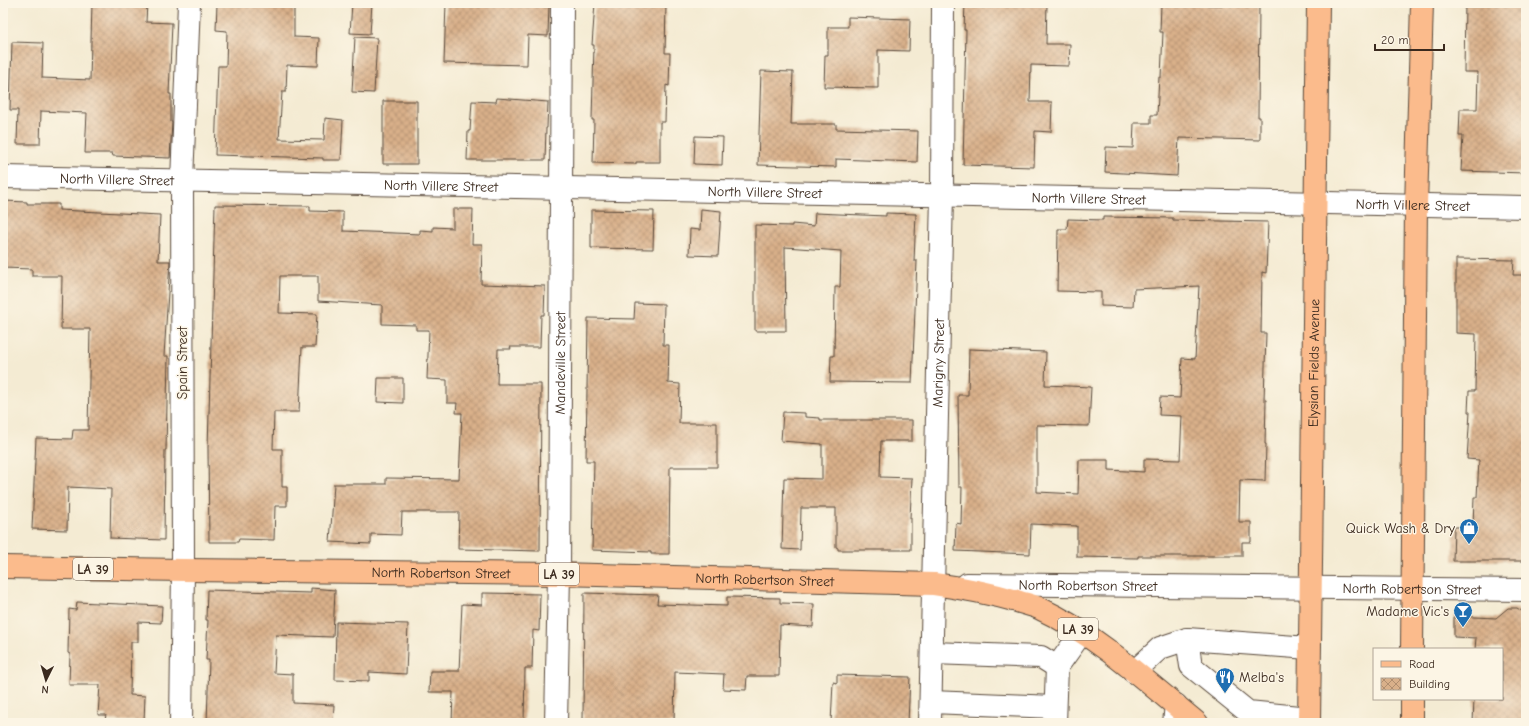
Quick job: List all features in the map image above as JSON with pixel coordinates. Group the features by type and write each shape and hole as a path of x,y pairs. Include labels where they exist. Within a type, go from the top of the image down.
{"main road":[{"name":"Elysian Fields Avenue","path":"1309,720 1318,3"},
{"path":"1412,648 1416,206 1422,3"},
{"name":"North Robertson Street","path":"3,567 559,574 934,584"},
{"name":"LA 39","path":"934,584 973,590 1039,608 1068,623 1096,641 1134,672 1175,714 1197,723"},
{"path":"1412,700 1412,723"}],"street":[{"name":"Spain Street","path":"181,723 183,570 182,181 189,3"},
{"name":"Mandeville Street","path":"556,723 559,574 562,3"},
{"name":"Marigny Street","path":"930,723 942,195 943,3"},
{"name":"North Villere Street","path":"3,177 1526,207"},
{"name":"North Robertson Street","path":"934,584 1310,588 1412,587 1526,590"},
{"path":"931,702 1055,715 1057,667 1082,632"},
{"path":"1134,672 1160,648 1188,639 1309,648"},
{"path":"1188,639 1191,666 1248,712 1309,720"},
{"path":"932,653 1041,657 1057,667"}],"building":[{"path":"92,3 147,3 146,22 172,23 169,94 171,94 172,122 170,158 113,156 112,153 85,153 87,113 41,111 40,144 17,144 18,110 10,110 12,42 43,43 42,78 90,80"},
{"path":"352,3 372,3 370,34 350,33"},
{"path":"446,3 549,3 548,36 528,35 527,65 444,63"},
{"path":"595,3 666,3 665,53 670,53 669,86 666,85 665,122 660,122 660,162 636,162 636,164 593,163 594,120 592,120 594,45 592,45"},
{"path":"965,3 1047,3 1046,44 1070,44 1069,66 1031,65 1030,102 1052,102 1051,132 1035,131 1034,167 963,165 966,30 964,30"},
{"path":"1465,3 1526,3 1526,173 1461,171 1463,136 1459,136 1460,109 1477,109 1478,72 1464,72"},
{"path":"217,4 294,6 294,37 319,38 318,66 287,65 286,92 282,92 279,139 324,140 325,118 343,120 341,160 323,160 323,158 215,155 218,66 226,66 227,31 216,30"},
{"path":"1161,4 1259,6 1258,117 1260,117 1260,140 1179,138 1177,176 1105,172 1106,147 1133,148 1134,123 1151,123 1151,115 1157,115 1159,77 1161,77 1163,32 1160,32"},
{"path":"848,17 910,19 909,51 878,50 878,88 824,87 825,55 828,55 828,27 848,27"},
{"path":"355,37 377,38 374,93 352,92"},
{"path":"761,71 793,72 791,124 836,124 836,129 918,131 917,162 836,159 836,167 758,165"},
{"path":"497,98 548,102 545,160 467,160 468,131 470,131 472,101 496,102"},
{"path":"383,101 417,101 417,164 383,164"},
{"path":"695,136 723,137 722,165 694,164"},
{"path":"3,201 27,202 27,204 59,204 59,210 160,215 158,261 170,261 164,356 168,356 164,540 110,538 111,489 68,487 67,530 32,529 36,438 72,439 73,430 88,430 90,329 61,329 62,276 32,276 32,269 3,268"},
{"path":"215,205 310,206 310,211 343,212 343,231 420,234 420,230 433,231 433,227 453,228 453,209 473,209 472,244 482,244 481,284 545,286 544,315 541,315 540,347 510,347 511,349 498,349 497,384 541,384 540,551 458,549 459,512 402,512 401,535 371,534 371,544 330,542 334,484 386,484 386,478 459,479 462,413 456,413 457,403 447,403 447,380 427,379 429,330 416,330 416,325 382,324 382,305 318,301 318,276 280,276 279,313 317,314 315,347 302,347 299,412 274,412 273,449 282,449 282,487 287,487 287,506 275,506 274,540 239,539 238,542 209,542 208,448"},
{"path":"701,209 721,211 718,256 689,255 690,229 700,230"},
{"path":"591,210 654,211 653,249 591,248"},
{"path":"815,213 886,216 886,213 916,214 914,261 917,261 912,383 830,382 831,356 834,356 835,287 840,287 841,251 785,247 786,331 755,331 755,225 792,226 792,224 814,226"},
{"path":"1103,217 1268,222 1266,273 1262,272 1261,333 1266,333 1264,400 1266,400 1265,481 1240,480 1239,522 1251,522 1251,542 1242,542 1242,556 1138,556 1138,558 1077,557 1077,526 1031,524 1030,554 955,551 956,523 961,524 962,487 959,487 958,395 968,395 969,349 1046,352 1045,385 1091,387 1089,426 1037,425 1037,492 1078,494 1079,460 1109,460 1109,470 1144,472 1144,459 1180,460 1182,416 1159,415 1160,397 1180,398 1182,358 1195,359 1199,286 1134,289 1133,307 1101,306 1101,292 1057,291 1058,229 1067,229 1068,219 1103,220"},
{"path":"1456,259 1514,260 1513,275 1526,275 1526,561 1453,561 1454,527 1473,527 1474,497 1477,497 1479,460 1467,459 1470,412 1468,412 1469,391 1475,391 1476,334 1456,333"},
{"path":"635,303 664,304 663,345 669,345 668,383 680,384 679,423 717,423 717,467 670,467 669,554 592,550 594,461 586,461 588,318 634,319"},
{"path":"378,378 403,378 403,403 377,402"},
{"path":"783,412 805,413 805,417 820,418 820,420 912,420 912,441 881,441 880,477 912,478 910,518 911,550 838,550 836,547 836,508 801,508 800,550 782,549 784,478 822,479 822,444 781,441"},
{"path":"311,588 335,590 333,637 276,635 274,673 293,674 293,703 334,705 333,723 207,723 209,660 206,660 208,620 206,620 207,590 311,593"},
{"path":"482,593 540,594 539,631 533,630 532,668 525,668 524,723 452,723 453,692 429,692 430,671 459,671 462,604 482,605"},
{"path":"584,593 658,595 657,604 727,606 727,597 780,598 780,603 814,604 813,627 780,625 779,676 747,676 746,690 723,689 724,674 675,672 674,723 583,723"},
{"path":"77,602 162,606 161,623 138,622 138,642 131,642 130,695 145,696 144,722 105,720 106,715 98,715 100,685 69,685 69,609 76,610"},
{"path":"1508,608 1517,608 1525,613 1526,723 1473,723 1474,700 1503,700 1503,648 1475,648 1476,638 1454,637 1454,616 1496,618"},
{"path":"336,622 408,624 406,674 369,672 369,681 335,680"},
{"path":"837,675 910,677 908,723 831,723 833,682 837,683"}],"place":[{"name":"Quick Wash & Dry","path":"1469,545"},
{"name":"Madame Vic's","path":"1463,628"},
{"name":"Melba's","path":"1225,694"}]}
